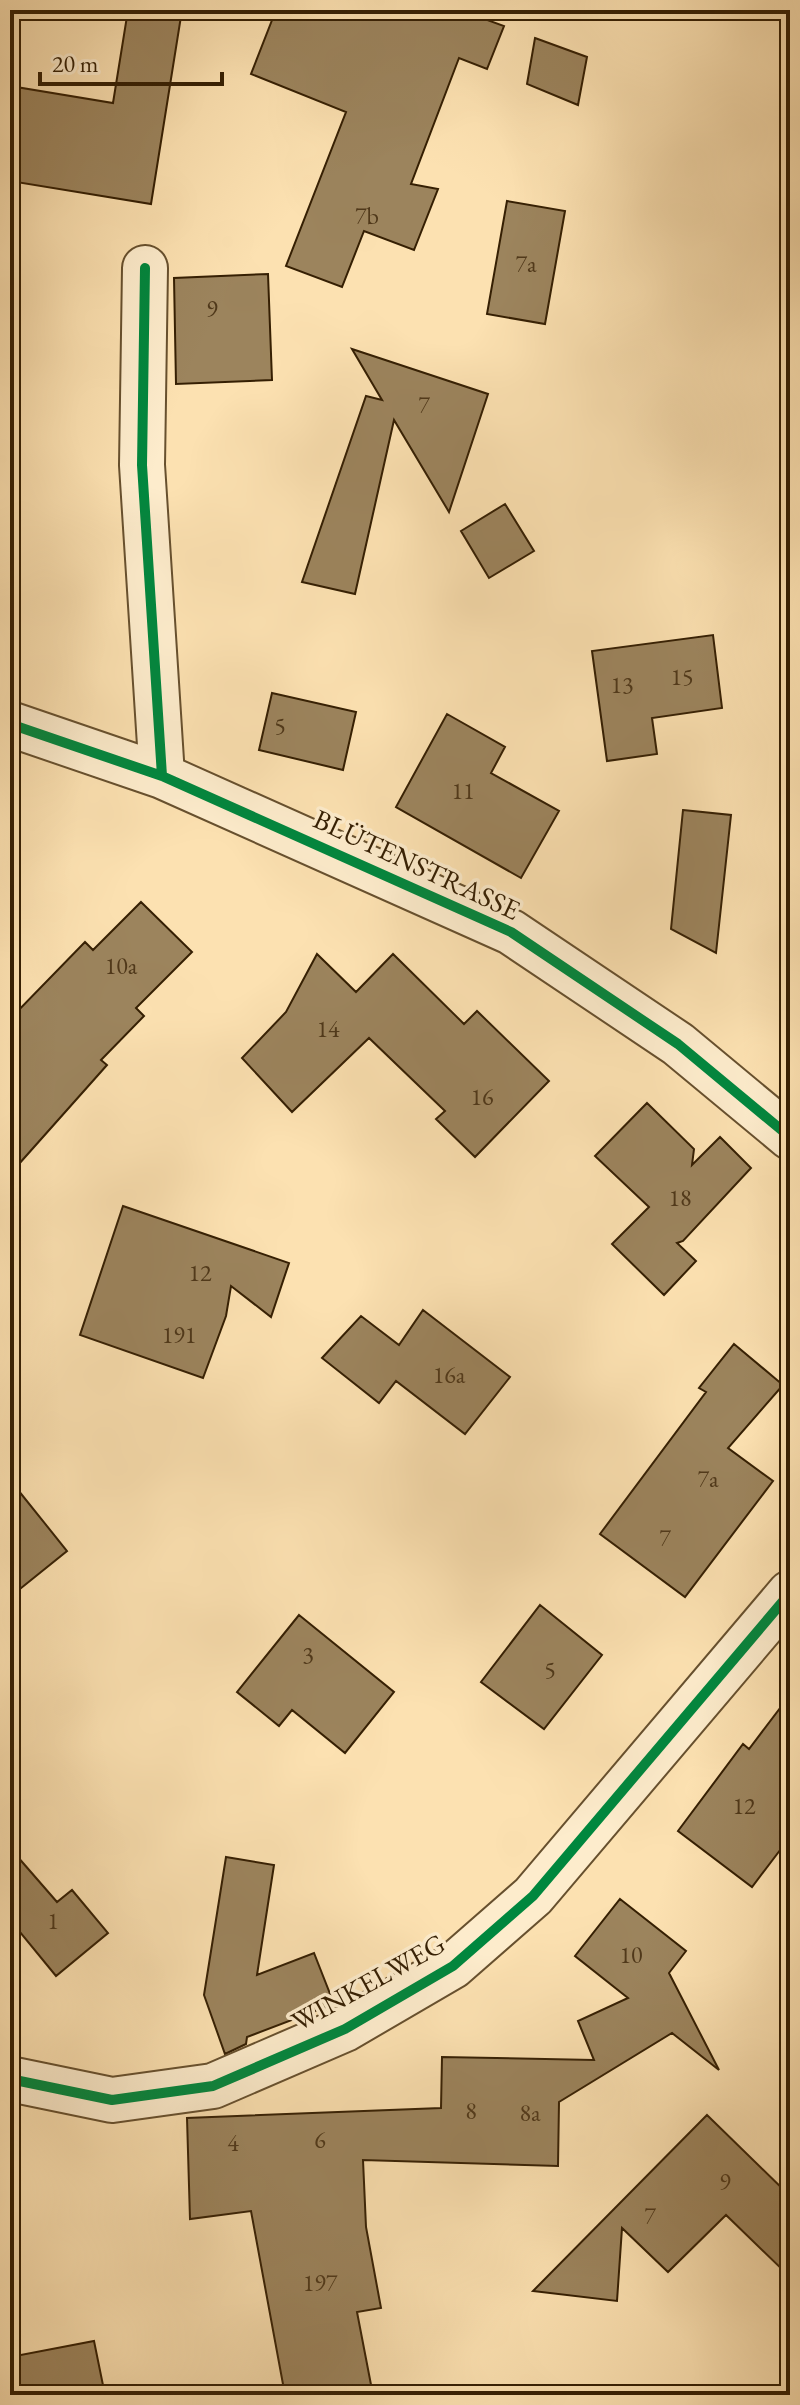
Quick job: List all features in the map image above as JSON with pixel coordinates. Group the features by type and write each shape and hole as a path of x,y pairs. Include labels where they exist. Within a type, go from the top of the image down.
{"street":[{"path":"145,268 142,465 162,776"},
{"name":"BLÜTENSTRASSE","path":"10,724 162,776 511,932 678,1044 790,1137"},
{"name":"WINKELWEG","path":"10,2079 112,2100 213,2086 345,2029 453,1966 533,1896 790,1593"}],"building":[{"path":"128,10 182,10 151,204 10,181 10,86 113,103"},
{"path":"276,10 478,10 476,16 504,26 487,69 459,58 411,184 438,189 414,250 364,231 342,287 286,266 346,112 251,74"},
{"path":"535,38 587,57 578,105 527,84"},
{"path":"507,201 565,211 545,324 487,314"},
{"path":"268,274 272,380 176,384 174,278"},
{"path":"352,349 488,394 449,512 394,420 355,594 302,582 366,396 382,400"},
{"path":"505,504 534,551 489,578 461,531"},
{"path":"713,635 722,708 652,718 657,754 607,761 592,651"},
{"path":"272,693 356,712 343,770 259,750"},
{"path":"447,714 505,747 491,773 559,811 521,878 396,807"},
{"path":"683,810 731,815 716,953 671,929"},
{"path":"141,902 192,952 136,1008 144,1016 101,1060 107,1065 10,1174 10,1019 85,942 93,950"},
{"path":"317,954 356,992 393,954 464,1024 477,1011 549,1081 475,1157 436,1119 445,1111 369,1038 292,1112 242,1058 286,1012"},
{"path":"647,1103 694,1149 692,1165 720,1137 751,1168 683,1241 677,1243 696,1261 664,1295 612,1244 649,1207 595,1156"},
{"path":"123,1206 289,1263 271,1317 231,1286 226,1316 203,1378 80,1335"},
{"path":"423,1310 510,1377 465,1434 396,1381 379,1403 322,1358 361,1316 399,1345"},
{"path":"734,1344 783,1385 728,1448 773,1481 685,1597 600,1534 706,1392 699,1388"},
{"path":"10,1480 67,1551 10,1597"},
{"path":"540,1605 602,1655 544,1729 481,1682"},
{"path":"299,1615 394,1692 345,1753 292,1710 279,1726 237,1692"},
{"path":"790,1695 790,1837 752,1887 678,1831 743,1744 749,1749"},
{"path":"10,1848 57,1902 72,1890 108,1933 56,1976 10,1920"},
{"path":"226,1857 274,1865 257,1975 314,1953 334,2004 247,2037 246,2044 225,2054 204,1995"},
{"path":"620,1899 686,1951 669,1973 719,2070 672,2033 559,2102 558,2166 363,2160 366,2227 381,2308 357,2312 373,2395 285,2395 251,2211 190,2219 187,2118 441,2108 442,2057 594,2060 578,2021 628,1998 575,1956"},
{"path":"707,2115 790,2196 790,2277 726,2215 668,2272 622,2228 617,2301 533,2291"},
{"path":"94,2341 105,2395 10,2395 10,2357"}],"cycle path":[{"path":"145,268 142,465 162,776"},
{"path":"10,724 162,776 511,932 678,1044 790,1137"},
{"path":"10,2079 112,2100 213,2086 345,2029 453,1966 533,1896 790,1593"}]}
